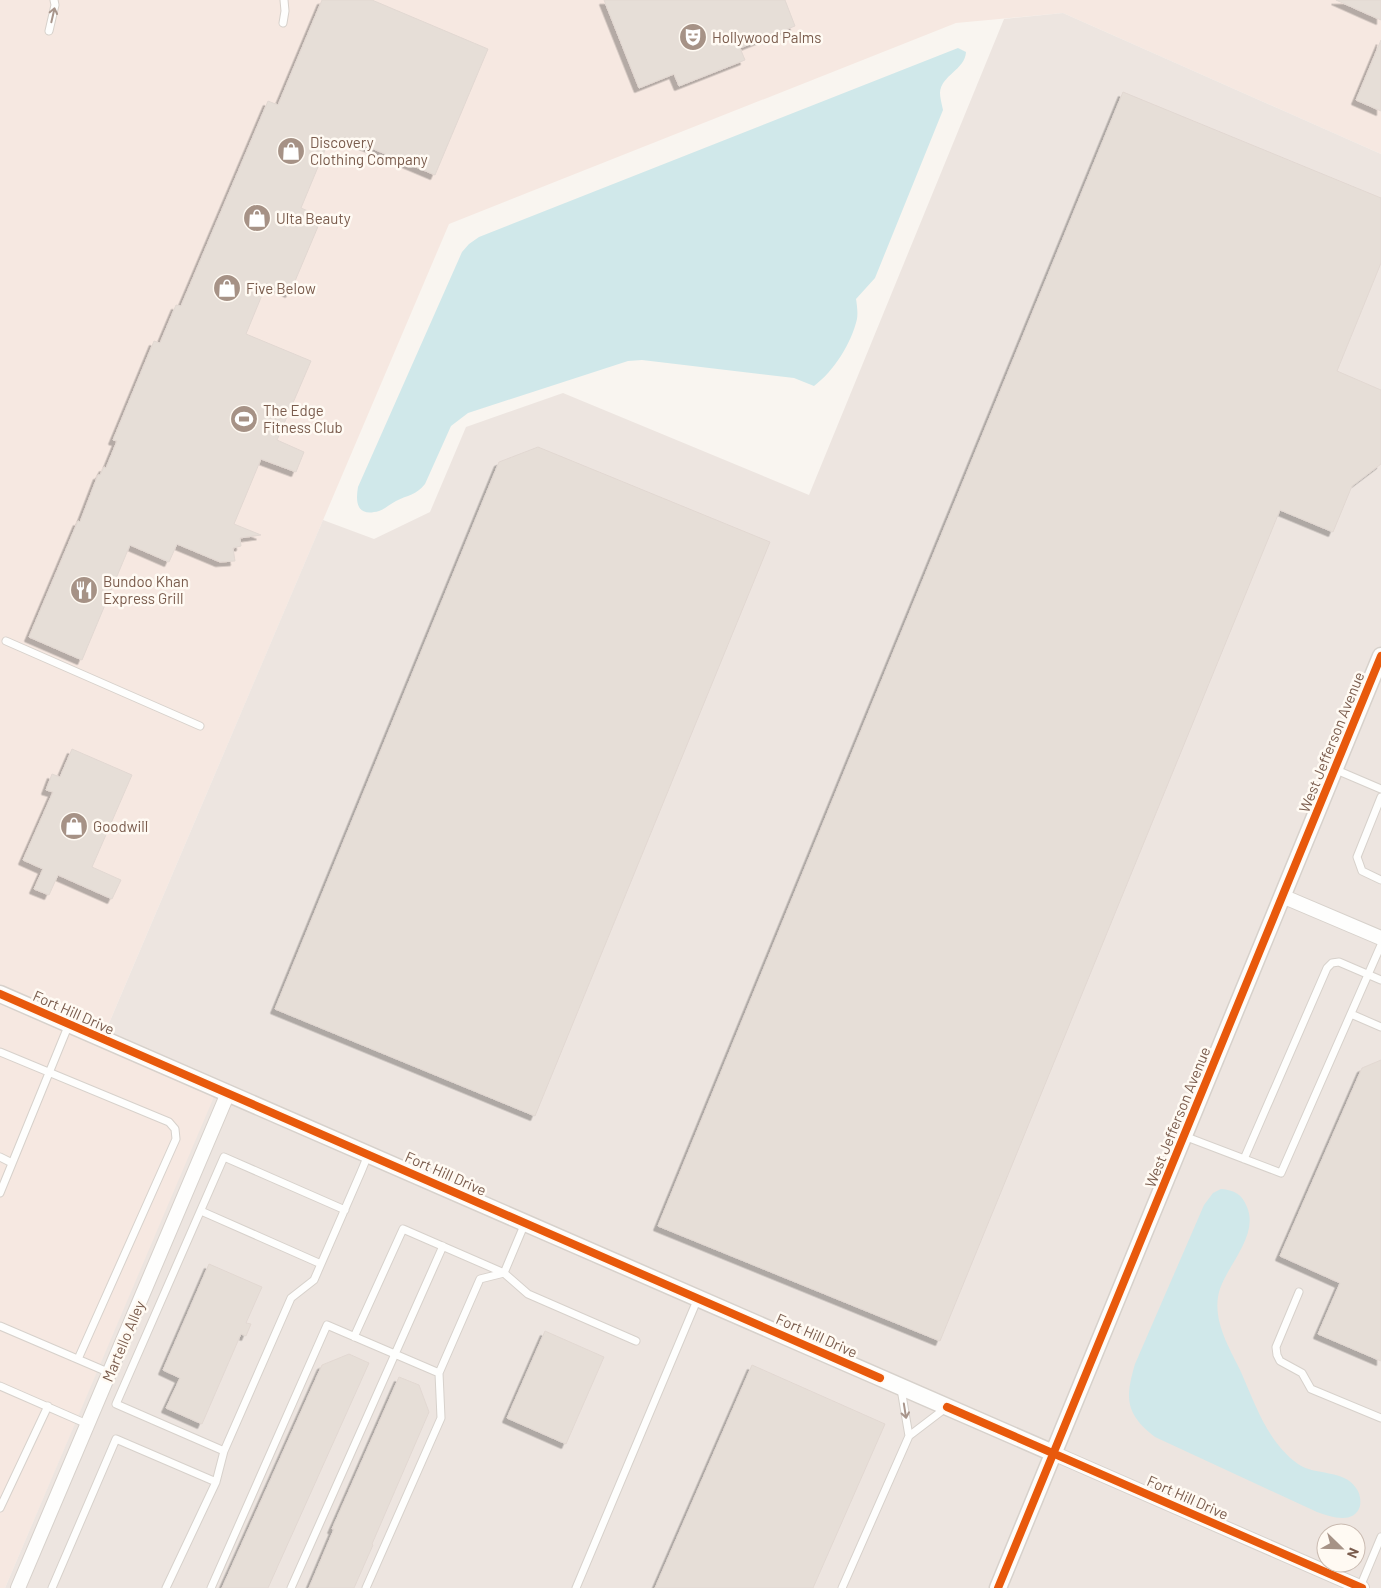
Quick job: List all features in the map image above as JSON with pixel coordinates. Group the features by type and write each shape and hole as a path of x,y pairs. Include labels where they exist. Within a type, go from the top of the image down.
{"street":[{"name":"West Jefferson Avenue","path":"998,1588 1381,656"},
{"path":"1282,896 1381,938"},
{"name":"Fort Hill Drive","path":"0,994 1361,1588"},
{"name":"Martello Alley","path":"18,1588 228,1093"}],"lane":[{"path":"49,31 55,5 54,0"},
{"path":"283,22 284,0"},
{"path":"6,641 200,726"},
{"path":"1334,769 1381,789"},
{"path":"1381,797 1357,857 1362,870 1381,880"},
{"path":"1184,1136 1281,1173 1381,945"},
{"path":"1244,1159 1326,968 1332,963 1339,962 1381,980"},
{"path":"1351,1014 1381,1027"},
{"path":"0,1193 69,1024"},
{"path":"0,1052 49,1074 169,1122 175,1129 176,1139 78,1359"},
{"path":"166,1588 216,1482 224,1451 292,1298 314,1280 368,1155"},
{"path":"0,1157 12,1163"},
{"path":"224,1451 116,1404 224,1157 344,1210"},
{"path":"201,1211 321,1264"},
{"path":"504,1273 526,1223"},
{"path":"354,1337 402,1228 504,1273 528,1294 636,1341"},
{"path":"291,1588 443,1246"},
{"path":"366,1588 441,1418 439,1373 480,1279 504,1273"},
{"path":"1299,1292 1276,1347 1280,1361 1302,1373 1310,1389 1381,1418"},
{"path":"576,1588 698,1298"},
{"path":"211,1588 327,1325 439,1373"},
{"path":"0,1326 110,1374"},
{"path":"0,1386 87,1424"},
{"path":"901,1387 909,1436"},
{"path":"0,1508 48,1406"},
{"path":"842,1588 909,1436 947,1407"},
{"path":"52,1588 116,1439 216,1482"},
{"path":"1361,1588 1381,1538"}],"shaded area":[{"path":"0,0 1381,0 1381,154 1063,13 956,23 449,224 104,1035 220,1085 5,1588 0,1588"},
{"path":"1063,13 1381,154 1381,1588 5,1588 219,1085 104,1035 323,520 374,539 430,512 466,427 563,393 809,495 1004,19"}],"water":[{"path":"958,48 966,52 965,58 941,87 940,95 943,110 875,278 856,299 857,319 851,338 835,365 814,386 794,378 642,360 628,361 468,413 451,426 422,488 379,511 366,512 359,508 357,499 358,487 462,252 469,244 479,237"},
{"path":"1221,1189 1230,1190 1240,1196 1247,1207 1250,1219 1245,1242 1226,1275 1218,1297 1218,1317 1224,1336 1257,1410 1270,1434 1278,1445 1298,1464 1305,1468 1337,1475 1351,1482 1357,1490 1360,1499 1360,1506 1353,1516 1342,1518 1317,1512 1155,1437 1145,1429 1133,1413 1129,1396 1135,1364 1204,1205 1213,1193"}],"building":[{"path":"322,0 372,0 488,49 435,175 345,137 342,144 330,138 301,208 322,217 290,293 267,283 246,334 311,361 277,440 304,452 296,472 261,459 234,524 261,535 240,538 241,546 233,548 235,561 220,562 177,544 169,562 130,545 82,660 29,637 78,521 80,522 98,475 100,475 104,467 106,468 117,441 113,440 154,341 160,343 176,305 181,306 268,101 278,105"},
{"name":"Hollywood Palms","path":"604,0 785,0 795,26 740,48 745,60 679,86 674,74 639,88"},
{"path":"1336,0 1381,0 1381,20 1365,13"},
{"path":"1381,40 1381,111 1356,100"},
{"path":"1123,92 1381,198 1381,263 1337,371 1381,390 1381,464 1352,486 1333,532 1280,510 940,1341 658,1226"},
{"path":"538,447 770,542 535,1116 275,1009 499,462"},
{"name":"Goodwill","path":"72,749 132,775 92,867 121,880 112,899 58,875 49,895 34,889 43,869 23,860 53,792 46,790 52,774 60,777"},
{"path":"1381,1060 1381,1361 1318,1334 1340,1283 1280,1256 1362,1068"},
{"path":"209,1264 262,1287 246,1323 251,1324 246,1336 241,1334 202,1424 166,1408 180,1378 163,1370"},
{"path":"545,1331 604,1357 566,1444 507,1418"},
{"path":"349,1354 369,1363 268,1588 222,1588 322,1365"},
{"path":"752,1365 885,1424 813,1588 655,1588"},
{"path":"399,1377 419,1385 429,1412 373,1545 354,1588 309,1588 334,1529 332,1529"}],"cycle path":[{"path":"998,1588 1381,656"},
{"path":"0,994 880,1378"},
{"path":"947,1407 1362,1588"}],"place":[{"name":"Hollywood Palms","path":"693,37"},
{"name":"Discovery Clothing Company","path":"291,151"},
{"name":"Ulta Beauty","path":"257,218"},
{"name":"Five Below","path":"227,288"},
{"name":"The Edge Fitness Club","path":"244,419"},
{"name":"Bundoo Khan Express Grill","path":"84,590"},
{"name":"Goodwill","path":"74,826"}]}
